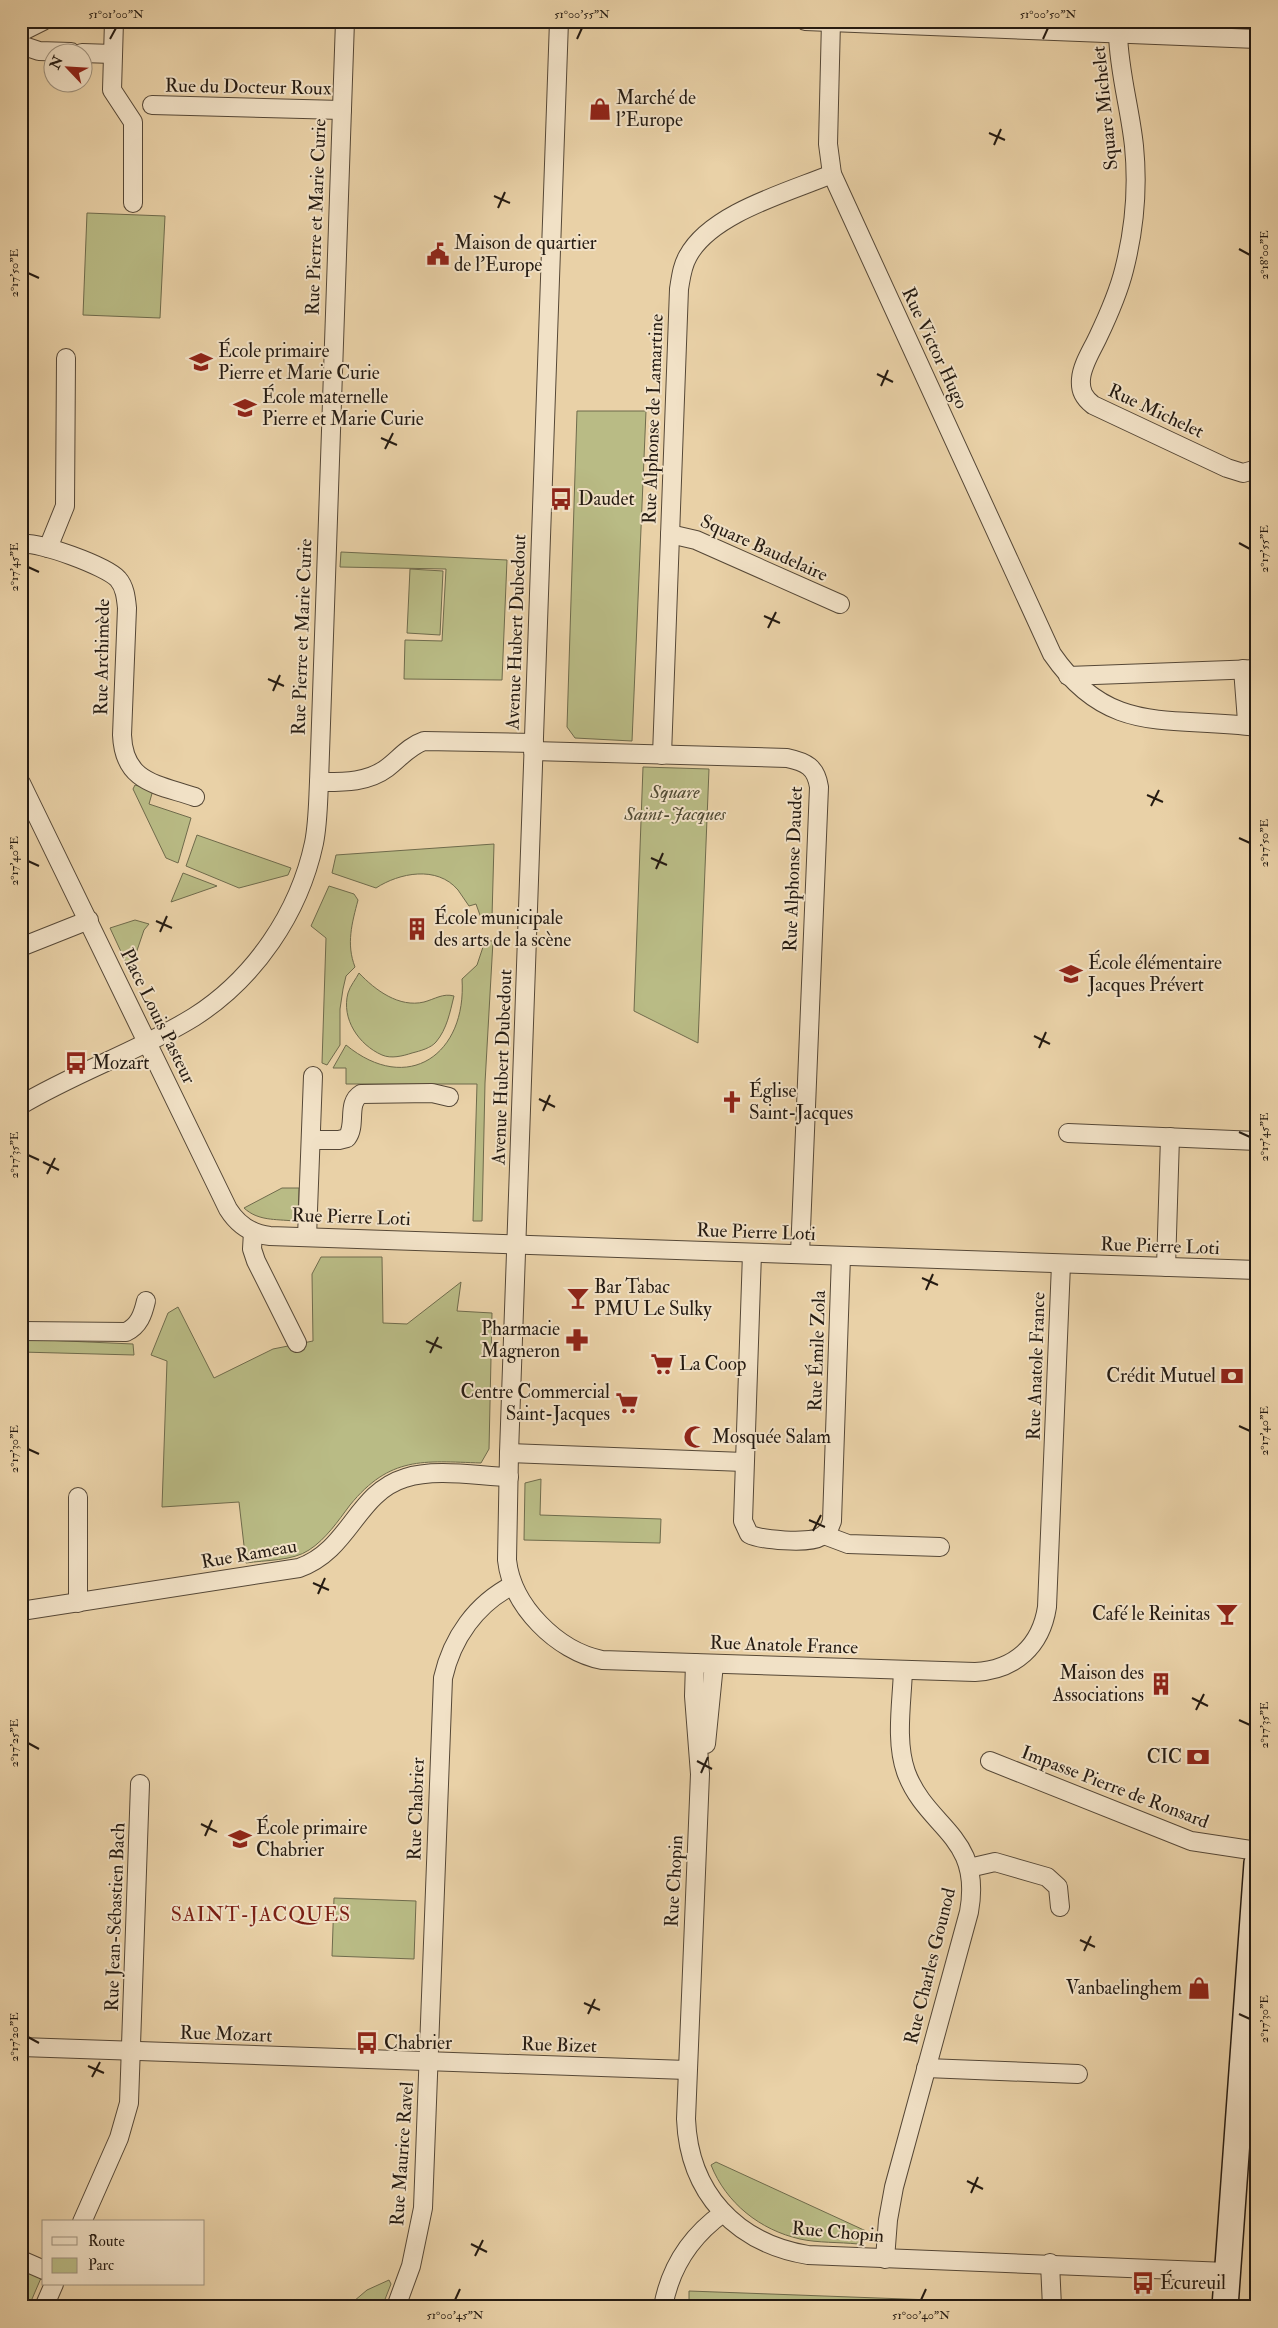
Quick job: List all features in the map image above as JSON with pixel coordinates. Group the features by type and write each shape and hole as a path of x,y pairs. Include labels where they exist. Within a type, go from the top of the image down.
{"street":[{"path":"21,32 43,21"},
{"path":"114,21 112,90 133,122 133,203"},
{"name":"Rue Pierre et Marie Curie","path":"21,1105 147,1042 193,1017 214,1002 258,960 276,936 298,894 308,868 316,829 319,782 345,21"},
{"name":"Avenue Hubert Dubedout","path":"518,1244 559,21"},
{"path":"805,21 1041,26 1118,34 1256,39"},
{"name":"Rue Victor Hugo","path":"831,22 828,153 832,174 1046,645 1068,676 1096,699 1125,714 1161,720 1254,723 1250,669 1068,676"},
{"name":"Square Michelet","path":"1116,296 1127,260 1131,235 1135,170 1119,56 1118,34"},
{"path":"21,45 42,51"},
{"path":"92,53 113,54"},
{"name":"Rue du Docteur Roux","path":"152,105 342,110"},
{"name":"Rue Alphonse de Lamartine","path":"662,755 679,289 685,262 697,242 722,222 739,212 832,174"},
{"name":"Rue Michelet","path":"1116,296 1082,372 1081,385 1086,399 1093,405 1227,468 1243,472 1257,469"},
{"path":"48,548 64,506 66,358"},
{"name":"Square Baudelaire","path":"670,534 696,540 840,604"},
{"name":"Rue Archimède","path":"21,544 34,543 48,548 104,570 120,581 127,608 122,735 124,756 130,768 146,781 195,797"},
{"name":"Rue Alphonse Daudet","path":"319,782 352,781 374,775 386,769 412,747 424,741 662,755 787,758 808,764 816,773 819,787 800,1254"},
{"name":"Place Louis Pasteur","path":"21,784 233,1216 243,1227 253,1232"},
{"path":"21,947 89,920"},
{"path":"307,1237 313,1076"},
{"path":"310,1140 339,1140 347,1138 352,1128 354,1102 361,1094 432,1093 449,1097"},
{"path":"1068,1133 1257,1141"},
{"path":"1166,1267 1170,1137"},
{"path":"253,1232 252,1249 256,1261 297,1343"},
{"name":"Rue Pierre Loti","path":"253,1232 270,1236 1257,1270"},
{"name":"Rue Anatole France","path":"518,1244 509,1453 507,1560 513,1585 538,1622 562,1642 587,1656 622,1662 975,1672 993,1670 1009,1664 1025,1654 1041,1633 1048,1598 1061,1264"},
{"path":"752,1253 742,1521 749,1534 762,1538 809,1540 824,1535 848,1544 940,1547"},
{"name":"Rue Émile Zola","path":"824,1535 831,1525 832,1516 841,1256"},
{"path":"21,1331 126,1332 135,1327 139,1321 146,1301"},
{"path":"509,1453 744,1462"},
{"name":"Rue Rameau","path":"21,1611 306,1565 320,1559 334,1546 374,1496 387,1486 404,1478 426,1474 509,1477"},
{"path":"78,1497 78,1603"},
{"name":"Rue Chabrier","path":"430,2061 443,1678 452,1650 467,1624 487,1601 513,1585"},
{"name":"Rue Chopin","path":"695,1664 694,1696 700,1774 687,2129 691,2156 705,2190 722,2213 755,2237 789,2251 817,2256 1050,2263 1228,2272"},
{"name":"Rue Chopin","path":"700,1774 706,1743 714,1664"},
{"name":"Rue Charles Gounod","path":"886,2258 892,2197 969,1912 972,1893 969,1868 957,1841 923,1801 905,1770 901,1734 903,1670"},
{"name":"Impasse Pierre de Ronsard","path":"990,1761 1256,1866"},
{"name":"Rue Jean-Sébastien Bach","path":"83,2220 123,2129 128,2103 132,2052 140,1784"},
{"path":"969,1868 995,1862 1047,1877 1058,1887 1060,1908"},
{"path":"1225,2307 1256,1866"},
{"name":"Rue Mozart","path":"21,2047 430,2061"},
{"name":"Rue Bizet","path":"430,2061 688,2070"},
{"name":"Rue Maurice Ravel","path":"396,2307 412,2266 421,2220 430,2061"},
{"path":"926,2068 1078,2074"},
{"path":"663,2307 671,2279 686,2250 699,2233 722,2213"},
{"path":"21,2260 42,2269"},
{"path":"1050,2263 1052,2307"},
{"path":"44,2307 53,2286"}],"green space":[{"path":"87,213 165,216 160,318 83,315"},
{"path":"577,411 646,411 632,741 575,738 567,727"},
{"path":"341,552 507,560 502,680 404,679 405,640 442,641 446,569 340,567"},
{"path":"410,569 443,571 440,635 407,633"},
{"name":"Square Saint-Jacques","path":"643,767 709,769 698,1043 634,1011"},
{"path":"135,785 153,790 149,804 191,818 178,863 166,858 133,789"},
{"path":"197,835 291,868 288,875 239,888 186,866"},
{"path":"494,844 492,917 481,918 476,904 469,906 458,890 440,877 429,874 407,875 376,888 332,873 336,855"},
{"path":"183,873 217,886 171,902"},
{"path":"329,886 354,894 358,900 350,942 355,967 346,976 343,989 340,1009 340,1045 327,1065 322,1063 326,938 311,926"},
{"path":"135,920 149,924 144,930 130,971 110,928"},
{"path":"485,941 493,941 485,1083 482,1221 473,1221 477,1084 346,1084 346,1068 333,1068 346,1045 369,1060 391,1067 411,1066 429,1059 444,1046 455,1028 461,1005 462,979 477,965"},
{"path":"359,973 372,986 397,1000 415,1003 443,996 454,996 445,1026 436,1042 422,1050 393,1057 382,1055 366,1045 354,1030 347,1012 348,993"},
{"path":"282,1188 299,1188 298,1216 294,1221 261,1217 244,1208"},
{"path":"321,1257 382,1257 383,1323 407,1324 461,1282 457,1311 492,1313 489,1449 481,1463 425,1462 409,1465 379,1477 350,1505 326,1535 309,1550 287,1558 246,1563 239,1502 162,1507 167,1361 151,1355 168,1313 178,1307 214,1378 273,1349 313,1341 312,1274"},
{"path":"21,1339 133,1344 134,1355 21,1352"},
{"path":"541,1479 540,1515 661,1519 660,1543 524,1540 525,1483"},
{"path":"334,1898 416,1901 414,1959 332,1956"},
{"path":"716,2162 866,2231 866,2236 858,2244 821,2242 800,2239 771,2229 758,2222 735,2203 717,2179 711,2165"},
{"path":"21,2268 41,2278 29,2306 21,2305"},
{"path":"389,2280 391,2284 382,2307 347,2307 367,2290"},
{"path":"689,2291 932,2300 932,2307 689,2307"}],"place":[{"name":"Marché de l'Europe","path":"600,109"},
{"name":"Maison de quartier de l'Europe","path":"438,254"},
{"name":"École primaire Pierre et Marie Curie","path":"201,362"},
{"name":"École maternelle Pierre et Marie Curie","path":"245,408"},
{"name":"Daudet","path":"561,499"},
{"name":"École municipale des arts de la scène","path":"417,929"},
{"name":"École élémentaire Jacques Prévert","path":"1071,974"},
{"name":"Mozart","path":"76,1063"},
{"name":"Église Saint-Jacques","path":"732,1102"},
{"name":"Bar Tabac PMU Le Sulky","path":"578,1298"},
{"name":"Pharmacie Magneron","path":"577,1340"},
{"name":"La Coop","path":"662,1364"},
{"name":"Crédit Mutuel","path":"1232,1376"},
{"name":"Centre Commercial Saint-Jacques","path":"627,1403"},
{"name":"Mosquée Salam","path":"695,1437"},
{"name":"Café le Reinitas","path":"1227,1614"},
{"name":"Maison des Associations","path":"1161,1684"},
{"name":"CIC","path":"1198,1757"},
{"name":"École primaire Chabrier","path":"240,1839"},
{"name":"Vanbaelinghem","path":"1199,1988"},
{"name":"Chabrier","path":"367,2043"},
{"name":"Écureuil","path":"1143,2283"}],"district":[{"name":"SAINT-JACQUES","path":"261,1914"}]}
